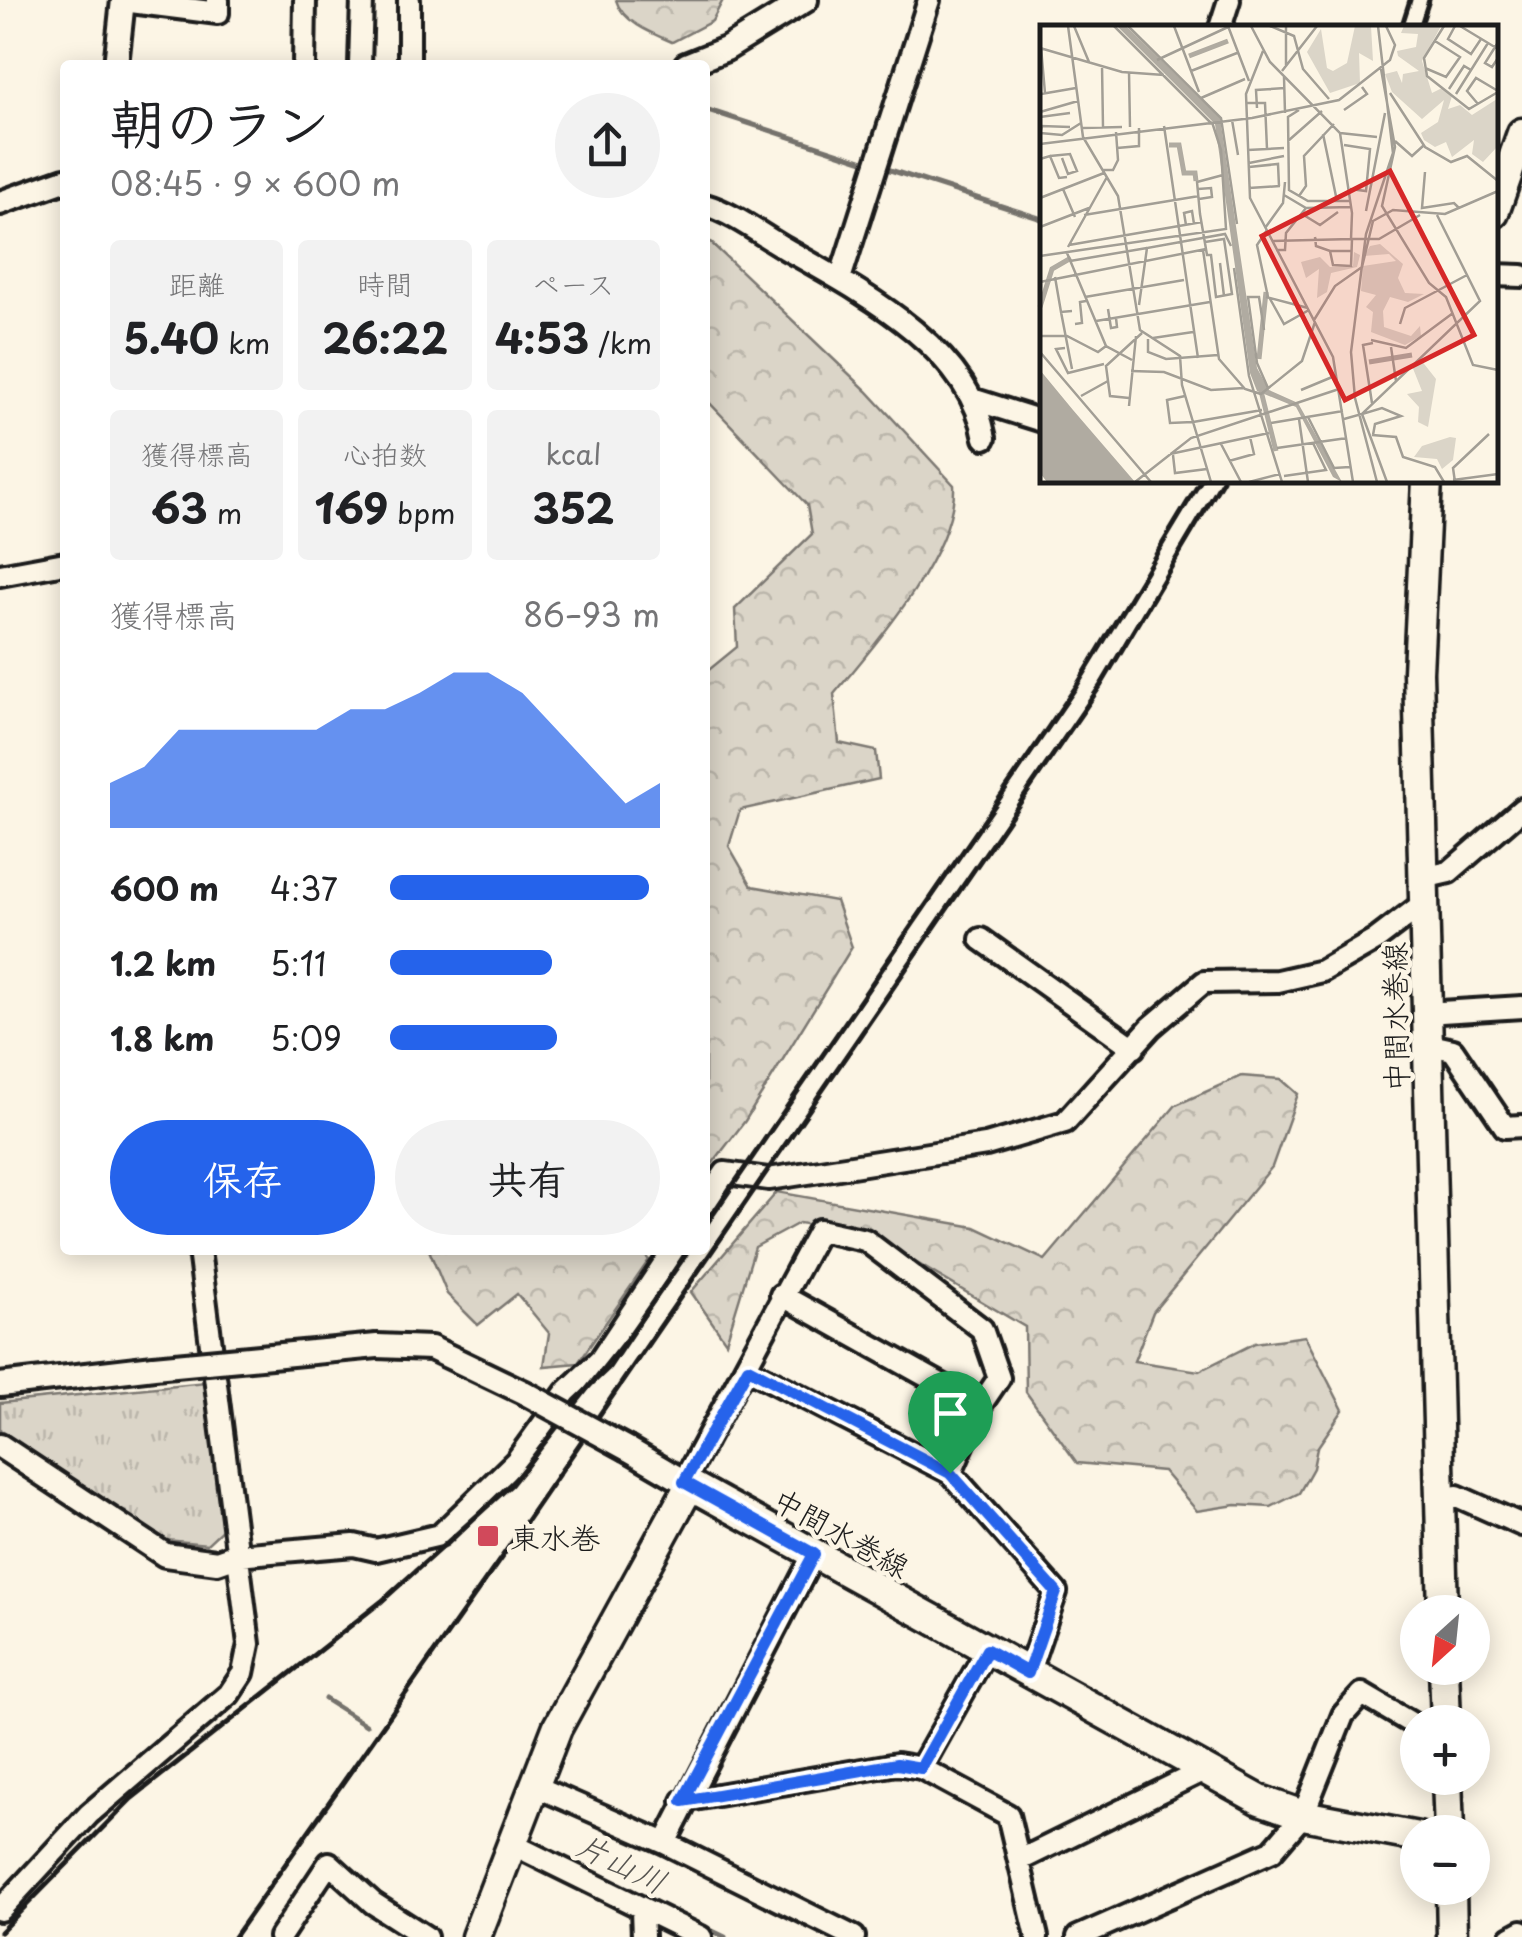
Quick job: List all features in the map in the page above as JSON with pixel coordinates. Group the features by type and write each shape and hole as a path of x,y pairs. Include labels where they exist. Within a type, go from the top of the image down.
{"main road":[{"path":"1497,208 1515,175 1522,135"},
{"name":"中間水巻線","path":"1428,482 1418,672 1443,1595"},
{"path":"476,1937 557,1728 687,1483"},
{"name":"中間水巻線","path":"687,1483 1260,1800 1302,1815 1400,1834"},
{"path":"1451,1905 1452,1937"}],"street":[{"path":"116,60 122,0 218,12 218,0"},
{"path":"304,60 305,0"},
{"path":"360,60 362,0"},
{"path":"408,60 409,0"},
{"path":"698,60 726,48 806,0"},
{"path":"840,279 929,0"},
{"path":"1221,25 1229,0"},
{"path":"0,202 60,182"},
{"path":"710,208 868,294 954,369 972,399 985,438"},
{"path":"1497,275 1522,276"},
{"path":"972,399 1040,420"},
{"path":"0,575 60,564"},
{"path":"710,1196 725,1173 769,1179 986,1145 1065,1122 1151,1027 1204,982 1278,981 1322,971 1374,941 1424,890 1522,809"},
{"path":"981,939 1134,1048"},
{"path":"1426,1013 1522,1007"},
{"path":"1426,1044 1453,1050 1505,1126 1522,1126"},
{"path":"0,1385 377,1346 431,1348 525,1392 687,1483 748,1368 780,1295 819,1230 865,1240 982,1329 999,1378 980,1406 950,1473"},
{"path":"0,1910 89,1814 208,1714 236,1684 249,1644 200,1255"},
{"path":"0,1446 165,1555 217,1562 237,1556 354,1545 376,1550 440,1535 516,1461 566,1392 600,1360 670,1255"},
{"path":"780,1295 980,1406"},
{"path":"748,1368 950,1473 1056,1592 1028,1673"},
{"path":"1440,1500 1457,1496 1522,1525"},
{"path":"664,1843 814,1554"},
{"path":"921,1768 987,1650"},
{"path":"1078,1937 1272,1851 1302,1815 1343,1715 1356,1698 1362,1694 1400,1716"},
{"path":"683,1801 897,1764 921,1768 1008,1815 1037,1937"},
{"path":"1020,1860 1202,1771"},
{"path":"534,1786 664,1843 854,1937"},
{"path":"512,1844 700,1937"},
{"path":"280,1937 329,1863 373,1903 426,1937"},
{"path":"642,1909 643,1937"},
{"path":"1511,1937 1522,1932"}],"green space":[{"path":"616,0 723,0 712,21 672,42 631,21"},
{"path":"710,242 867,391 954,485 951,511 928,567 911,596 834,694 839,743 876,751 879,779 740,810 729,846 752,886 836,901 852,947 745,1121 710,1167 710,669 737,647 735,609 812,534 807,505 710,403"},
{"path":"1241,1076 1281,1079 1298,1094 1272,1167 1153,1312 1134,1361 1199,1371 1255,1343 1305,1336 1343,1410 1317,1448 1313,1468 1299,1493 1271,1507 1236,1505 1197,1511 1163,1471 1077,1463 1026,1392 1025,1327 866,1233 799,1223 755,1247 726,1342 691,1292 777,1192 975,1227 1045,1260 1176,1105"},
{"path":"431,1255 644,1255 649,1260 578,1363 544,1366 549,1333 517,1294 478,1325 447,1294"},
{"path":"205,1382 223,1529 207,1544 166,1540 0,1430 0,1403"}],"waterway":[{"path":"710,111 873,164"},
{"path":"884,168 1040,218"},
{"name":"片山川","path":"325,1699 366,1725"},
{"name":"片山川","path":"642,1897 725,1937"}],"railway":[{"path":"1402,25 1410,0"},
{"path":"1421,25 1429,0"},
{"path":"710,1219 1076,687 1200,482"},
{"path":"710,1254 1101,685 1222,482"},
{"path":"0,1932 131,1799 382,1601 511,1485 629,1336 686,1255"},
{"path":"234,1937 709,1255"}],"place":[{"name":"東水巻","path":"488,1536"}],"route":[{"path":"748,1368 950,1473 1056,1592 1028,1673 987,1650 921,1768 897,1764 683,1801 814,1554 684,1482 748,1368"}]}
